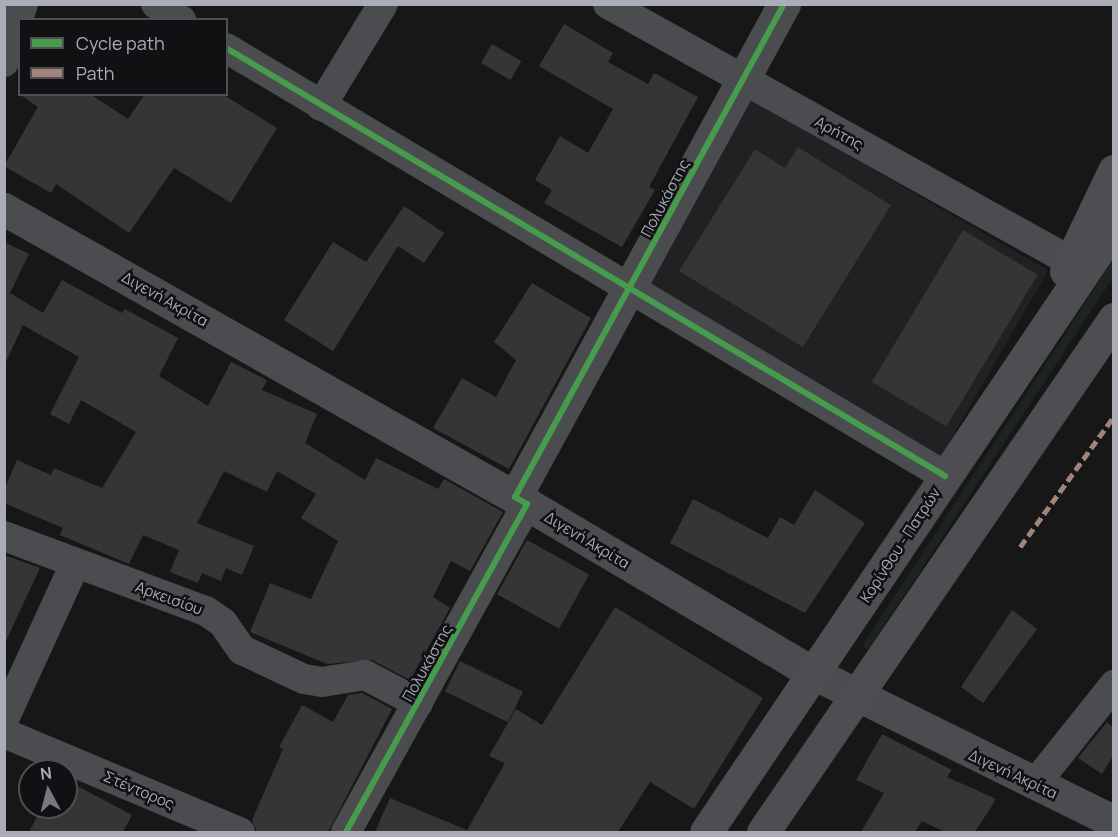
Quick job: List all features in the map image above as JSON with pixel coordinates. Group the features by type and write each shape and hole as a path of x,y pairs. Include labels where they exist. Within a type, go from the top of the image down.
{"highway":[{"path":"1036,345 1070,261 1113,171"},
{"name":"Κορίνθου - Πατρών","path":"706,832 815,674 945,476 1036,345 1113,228"},
{"path":"763,832 1089,358 1113,319"},
{"path":"1089,358 1113,332"}],"street":[{"path":"156,4 178,18"},
{"path":"321,106 383,4"},
{"name":"Αρήτης","path":"608,4 1070,261"},
{"name":"Πολυκάστης","path":"346,832 418,703 630,289 784,4"},
{"path":"4,62 18,19"},
{"path":"228,49 945,476"},
{"name":"Διγενή Ακρίτα","path":"4,209 521,501 815,674 857,697 1113,822"},
{"name":"Αρκεισίου","path":"4,537 206,611 224,622 242,650 304,679 322,682 365,675 418,703"},
{"path":"4,719 75,564"},
{"path":"1035,784 1113,685"},
{"name":"Στέντορος","path":"4,733 240,832"}],"shaded area":[{"path":"746,96 1048,270 940,458 638,283"},
{"path":"1113,260 1113,278 868,650 862,646"}],"building":[{"path":"564,24 613,53 608,62 648,84 654,73 698,97 649,187 655,190 622,247 544,203 552,190 535,180 560,136 588,153 613,109 539,66"},
{"path":"492,44 521,61 510,80 481,63"},
{"path":"22,96 93,96 128,119 144,96 225,96 277,128 231,203 174,168 129,233 56,184 51,193 4,166 38,107"},
{"path":"798,147 891,205 803,347 679,271 755,149 785,168"},
{"path":"404,206 444,233 424,263 398,246 333,351 284,320 333,242 366,262"},
{"path":"963,230 1038,275 946,427 872,382"},
{"path":"4,242 29,254 10,293 43,313 62,280 122,313 125,309 178,338 159,376 208,406 231,362 267,380 262,390 317,414 305,443 365,480 376,458 438,489 444,479 503,512 470,571 451,561 433,597 450,608 410,680 372,660 327,664 250,632 270,583 311,599 338,541 301,518 316,494 277,471 267,492 224,471 197,523 254,546 242,575 226,568 221,581 202,573 198,583 170,572 179,550 143,535 129,564 60,535 63,528 4,503 4,490 17,460 51,475 54,468 102,488 136,432 81,400 69,424 50,414 79,357 23,325 4,366"},
{"path":"532,283 591,318 509,469 433,428 462,378 496,397 516,360 494,342"},
{"path":"815,490 865,523 805,613 670,543 693,499 768,538 780,517 794,525"},
{"path":"527,540 589,574 559,629 497,594"},
{"path":"4,555 40,568 4,645"},
{"path":"615,607 763,698 694,809 650,782 618,832 375,832 390,798 467,830 505,763 489,756 516,709 542,725"},
{"path":"1012,610 1037,629 983,703 961,687"},
{"path":"460,661 523,692 508,722 445,692"},
{"path":"362,693 392,709 328,832 257,832 252,820 283,749 279,747 302,705 333,722 348,695"},
{"path":"1107,722 1113,727 1113,756 1102,774 1078,758"},
{"path":"882,734 952,770 947,777 996,799 975,832 945,832 922,821 915,832 861,832 884,793 856,780"},
{"path":"78,786 132,815 123,832 29,832 36,819 78,819"}],"marked path":[{"path":"1020,547 1114,416"}],"cycle path":[{"path":"346,832 527,504 515,497 784,4"},
{"path":"228,49 945,476"}]}
